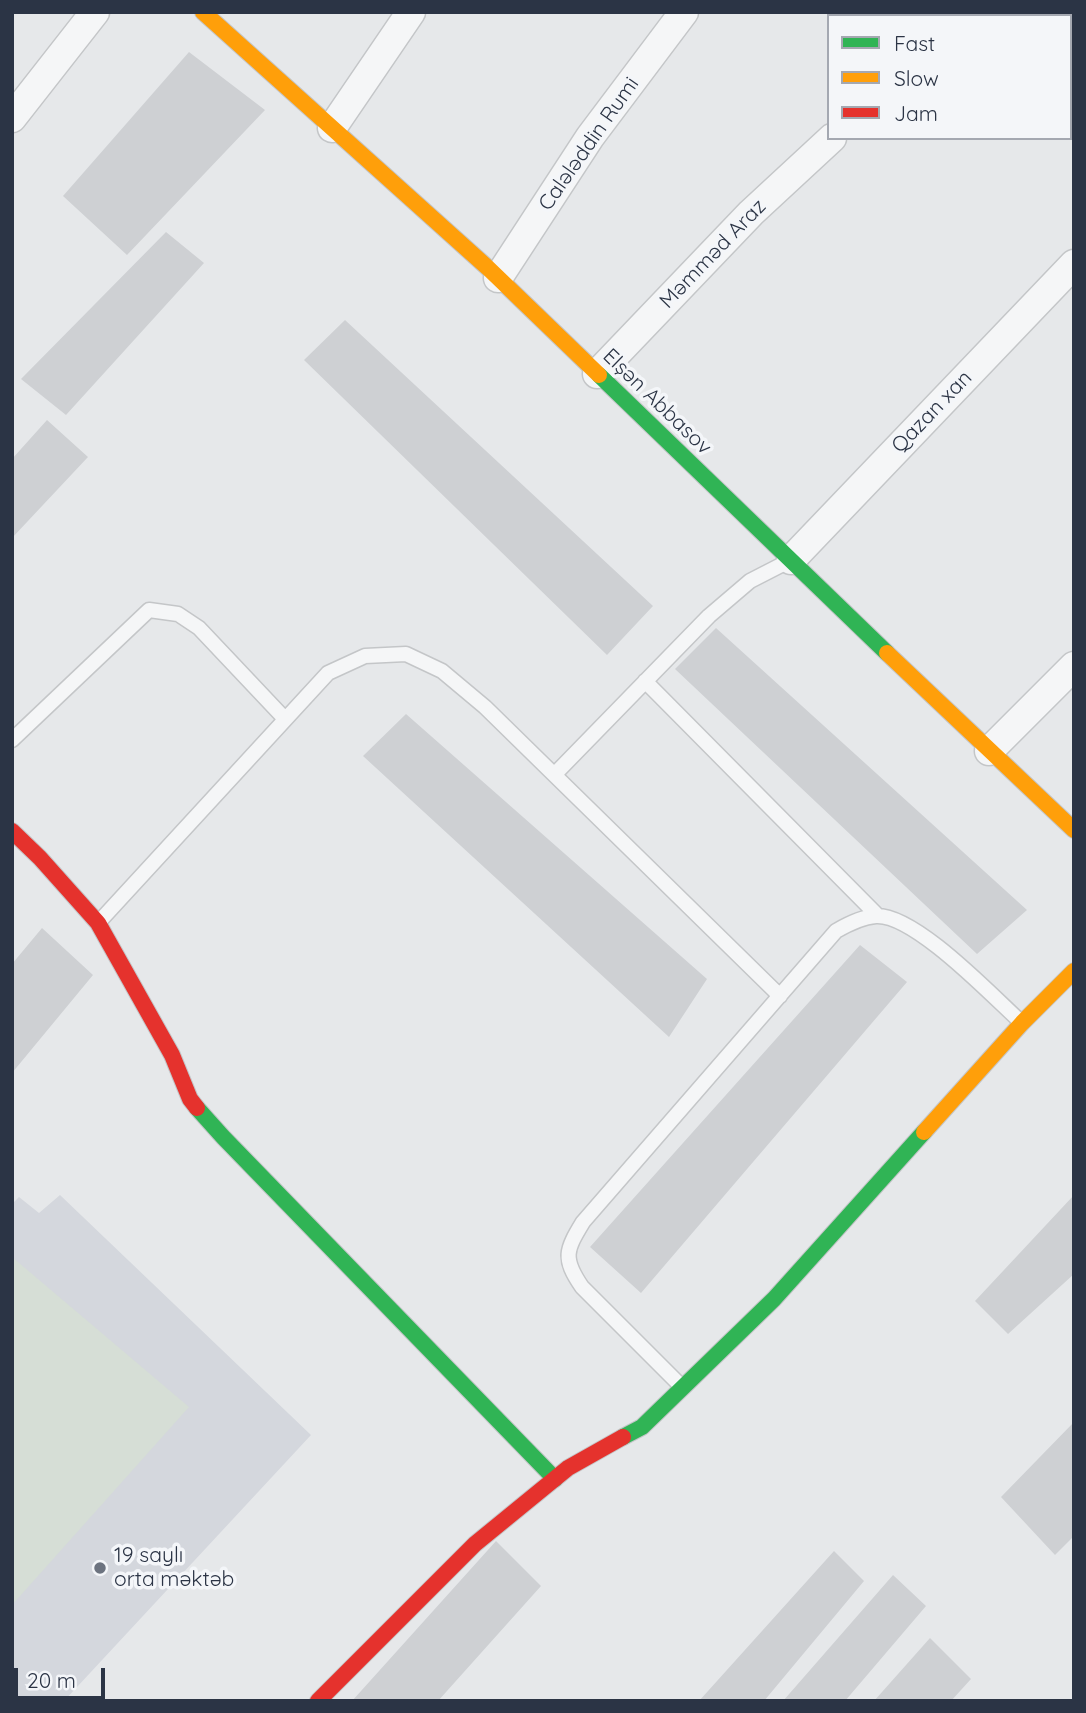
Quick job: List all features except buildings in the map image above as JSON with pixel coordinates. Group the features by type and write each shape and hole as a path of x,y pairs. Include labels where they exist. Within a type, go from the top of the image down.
{"street":[{"path":"12,118 96,12"},
{"name":"Elşən Abbasov","path":"203,12 498,278 1074,830"},
{"path":"332,128 411,12"},
{"name":"Calələddin Rumi","path":"498,278 590,137 684,12"},
{"name":"Məmməd Araz","path":"597,374 751,213 830,140"},
{"name":"Qazan xan","path":"791,560 1074,264"},
{"path":"989,751 1074,666"},
{"path":"12,831 40,858 97,923 148,1009 172,1055 190,1099 223,1137 555,1479"},
{"path":"318,1701 475,1544 568,1468 642,1427 683,1388 774,1299 1023,1023 1074,971"}],"lane":[{"path":"555,774 730,598 750,581 791,560"},
{"path":"12,740 149,610 178,614 199,628 285,719"},
{"path":"97,923 328,673 365,656 406,654 442,671 485,707 780,996"},
{"path":"645,681 878,916"},
{"path":"683,1388 582,1287 570,1270 568,1247 583,1222 836,931 851,922 878,916 904,923 931,941 1023,1023"}],"shaded area":[{"name":"19 saylı orta məktəb","path":"60,1195 311,1435 64,1701 12,1701 12,1204 19,1197 39,1213"},
{"path":"12,1257 189,1407 12,1605"}],"traffic: fast":[{"path":"599,375 887,653"},
{"path":"197,1108 555,1479"},
{"path":"623,1437 642,1427 774,1299 924,1132"}],"traffic: slow":[{"path":"203,12 488,268 599,375"},
{"path":"887,653 1074,830"},
{"path":"924,1132 1022,1023 1074,971"}],"traffic: jam":[{"path":"12,831 98,923 172,1055 190,1099 197,1108"},
{"path":"318,1701 475,1544 568,1468 623,1437"}],"place":[{"name":"19 saylı orta məktəb","path":"100,1568"}]}
